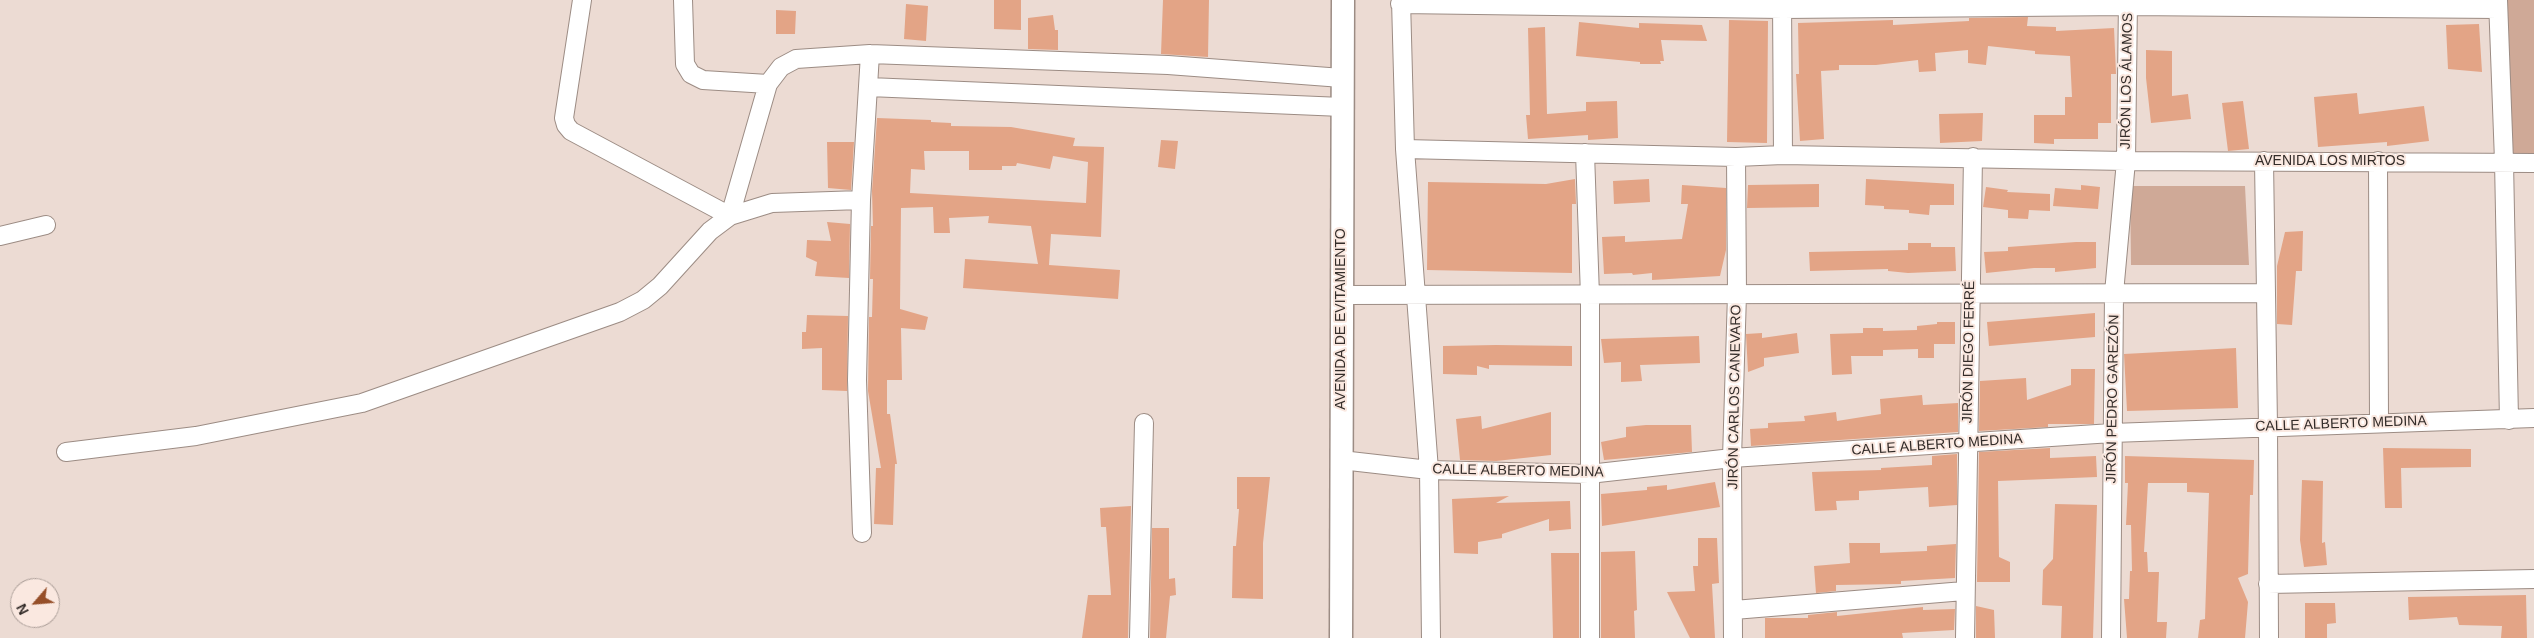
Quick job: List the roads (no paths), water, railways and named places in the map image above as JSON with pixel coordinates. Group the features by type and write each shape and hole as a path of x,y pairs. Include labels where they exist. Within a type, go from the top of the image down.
{"street":[{"path":"582,0 564,118 566,125 571,130 730,216"},
{"path":"683,0 685,64 691,74 703,80 768,84"},
{"name":"AVENIDA DE EVITAMIENTO","path":"1341,638 1343,0"},
{"path":"1431,638 1429,470 1405,148 1400,2 2498,5 2504,161 2508,420"},
{"name":"JIRÓN LOS ÁLAMOS","path":"2126,162 2128,3"},
{"path":"1782,155 1783,4"},
{"path":"730,216 768,84 781,67 796,58 870,54 1168,65 1342,78"},
{"path":"862,533 857,380 861,200 870,54"},
{"path":"869,87 1342,107"},
{"name":"AVENIDA LOS MIRTOS","path":"1405,148 1736,157 1782,155 1973,157 2126,162 2534,162"},
{"path":"1585,154 1590,296 1590,638"},
{"name":"JIRÓN CARLOS CANEVARO","path":"1733,638 1732,458 1737,294 1736,157"},
{"name":"JIRÓN DIEGO FERRÉ","path":"1965,638 1964,590 1973,157"},
{"path":"2264,161 2269,638"},
{"path":"2378,161 2378,423"},
{"name":"JIRÓN PEDRO GAREZÓN","path":"2111,638 2114,293 2126,162"},
{"path":"66,452 196,436 362,403 620,312 643,300 660,286 710,231 730,216 772,202 861,200"},
{"path":"0,236 46,225"},
{"path":"1341,295 1590,296 2265,293"},
{"name":"CALLE ALBERTO MEDINA","path":"1341,460 1429,470 1589,474 1732,458 2112,433 2534,418"},
{"path":"1139,638 1144,423"},
{"path":"2268,584 2534,579"},
{"path":"1734,610 1964,590"}]}
